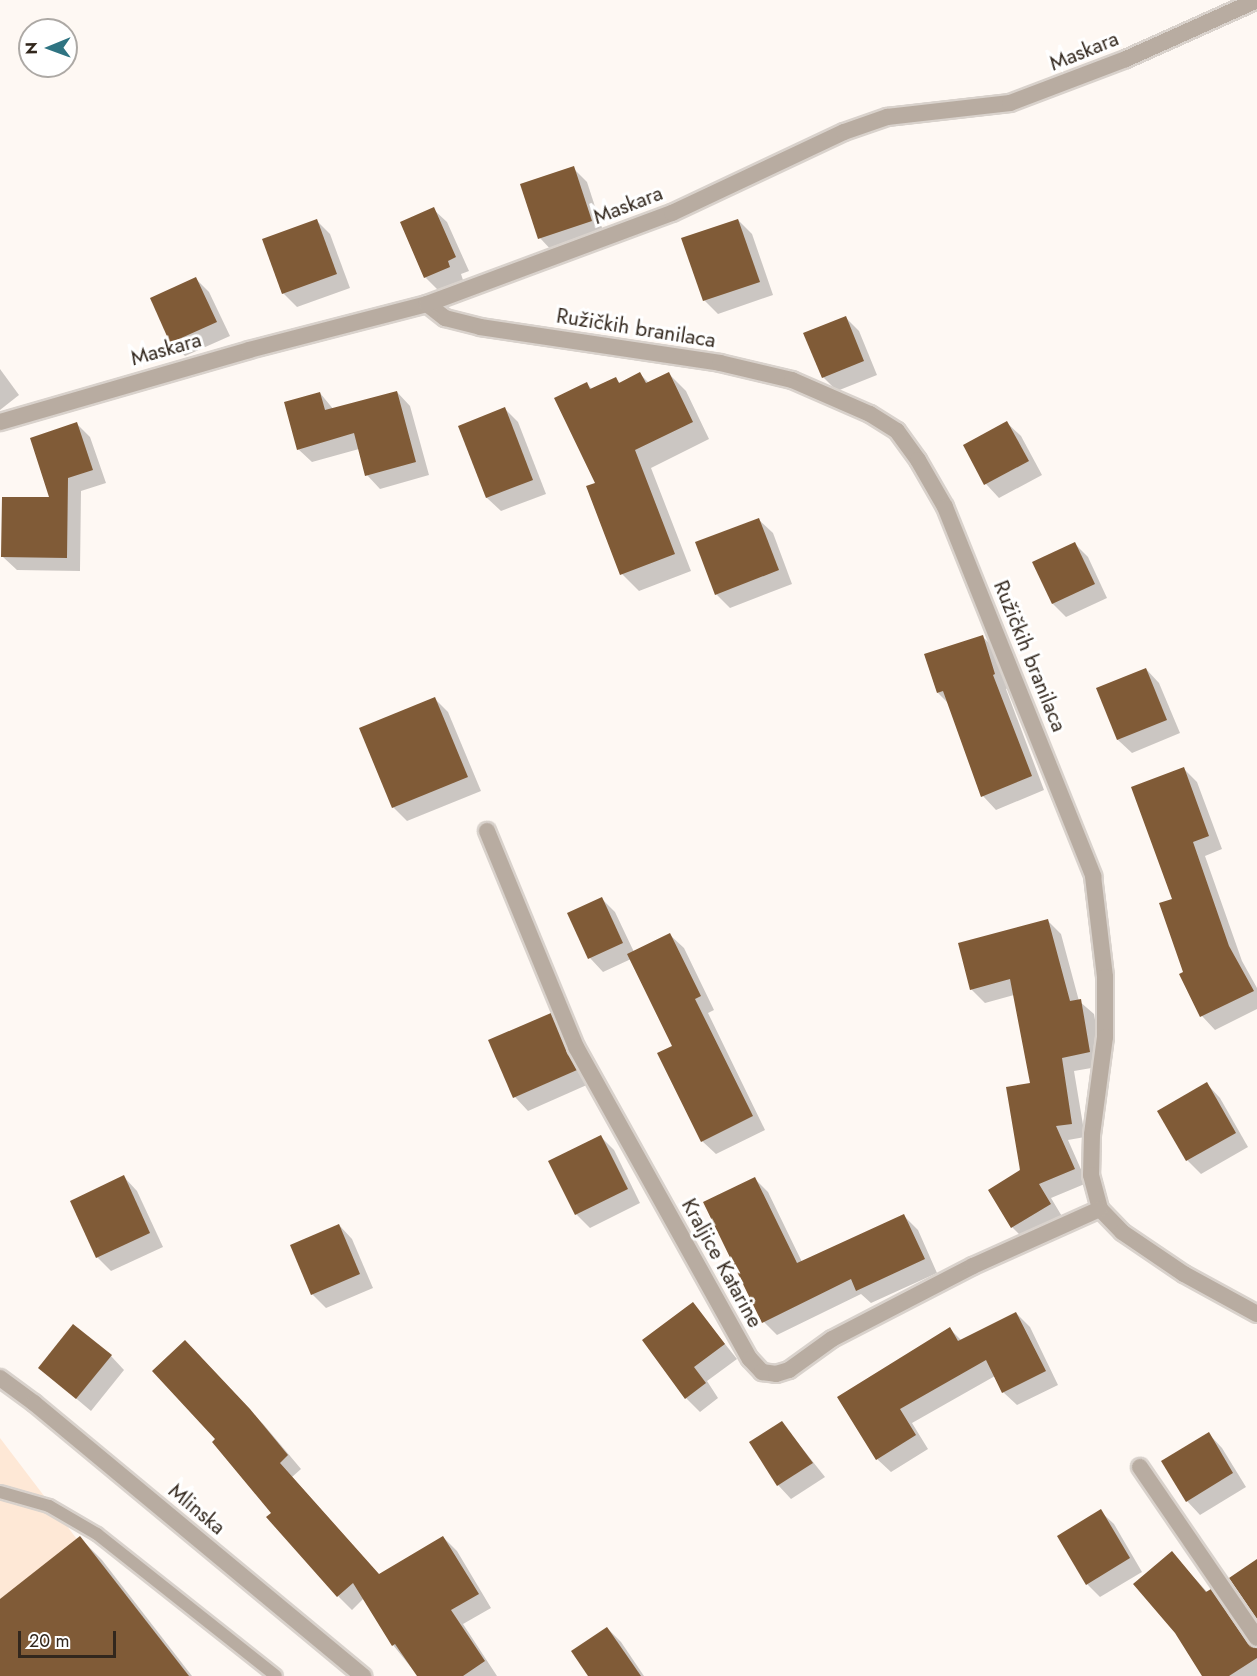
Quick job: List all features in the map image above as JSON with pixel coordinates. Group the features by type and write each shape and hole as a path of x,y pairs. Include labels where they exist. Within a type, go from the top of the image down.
{"street":[{"name":"Maskara","path":"0,422 177,369 427,304 672,213 844,132 887,117 1010,103 1126,59 1257,0"},
{"name":"Ružičkih branilaca","path":"427,304 446,318 480,327 720,363 792,380 870,414 897,431 918,460 945,507 1093,876 1105,977 1105,1036 1092,1135 1091,1165 1091,1175 1100,1209 1122,1232 1184,1274 1257,1314"},
{"name":"Kraljice Katarine","path":"487,831 576,1047 750,1359 762,1372 776,1374 789,1370 832,1339 963,1271 1100,1209"},
{"name":"Mlinska","path":"0,1378 34,1403 363,1676"},
{"path":"1140,1467 1257,1638"}],"lane":[{"path":"0,1492 49,1506 97,1534 276,1676"}],"shaded area":[{"path":"0,1438 181,1676 0,1676"}],"building":[{"path":"574,166 592,221 538,239 520,184"},
{"path":"434,207 456,257 448,261 450,267 424,278 400,222"},
{"path":"317,219 337,274 282,294 262,239"},
{"path":"738,219 760,282 703,301 681,238"},
{"path":"196,277 217,322 170,343 150,298"},
{"path":"846,316 864,361 822,378 803,333"},
{"path":"640,372 646,383 669,372 693,422 635,450 675,554 620,575 586,486 595,483 554,398 587,382 590,389 616,377 619,383"},
{"path":"397,391 416,462 365,476 354,433 297,450 284,402 320,392 325,410"},
{"path":"505,407 533,480 486,498 458,426"},
{"path":"1007,421 1029,461 984,485 963,445"},
{"path":"77,422 93,470 68,478 67,558 1,557 2,497 49,497 30,438"},
{"path":"759,518 779,570 715,595 695,542"},
{"path":"1075,542 1095,584 1052,604 1032,562"},
{"path":"983,635 995,674 993,675 1032,776 981,797 943,691 937,693 924,654"},
{"path":"1146,668 1167,720 1117,740 1096,688"},
{"path":"435,697 468,777 392,808 359,728"},
{"path":"1184,767 1209,836 1193,842 1229,946 1254,991 1200,1017 1179,974 1183,972 1159,903 1172,899 1131,787"},
{"path":"602,897 623,943 588,959 567,913"},
{"path":"1048,919 1070,1001 1081,999 1090,1052 1062,1058 1072,1124 1056,1126 1075,1169 1039,1184 1051,1204 1011,1228 988,1190 1020,1170 1006,1087 1030,1083 1010,979 970,990 958,943"},
{"path":"670,933 701,996 695,999 753,1116 701,1142 657,1053 672,1046 627,954"},
{"path":"551,1013 577,1070 513,1098 488,1040"},
{"path":"1207,1082 1236,1133 1186,1161 1157,1111"},
{"path":"601,1135 628,1189 575,1215 548,1161"},
{"path":"124,1175 150,1233 96,1258 70,1201"},
{"path":"755,1177 797,1263 904,1214 925,1259 856,1291 851,1279 762,1323 703,1202"},
{"path":"339,1224 360,1274 311,1295 290,1245"},
{"path":"693,1302 725,1344 694,1367 706,1383 685,1399 642,1340"},
{"path":"1016,1312 1046,1371 1002,1393 986,1360 900,1409 916,1435 876,1460 837,1397 950,1327 958,1341"},
{"path":"73,1324 112,1355 76,1399 38,1368"},
{"path":"185,1340 250,1409 288,1455 280,1463 379,1574 443,1536 479,1594 451,1610 485,1661 463,1676 417,1676 395,1644 392,1646 353,1583 337,1597 266,1517 271,1513 212,1442 215,1439 152,1371"},
{"path":"782,1421 813,1463 777,1486 749,1442"},
{"path":"1209,1432 1233,1473 1186,1502 1161,1461"},
{"path":"1101,1509 1130,1558 1086,1585 1057,1536"},
{"path":"80,1536 189,1676 0,1676 0,1599"},
{"path":"1172,1551 1206,1592 1211,1589 1248,1644 1257,1648 1257,1658 1229,1676 1202,1676 1175,1633 1133,1584"},
{"path":"1257,1559 1257,1619 1229,1578"},
{"path":"607,1627 641,1676 588,1676 571,1651"}]}
